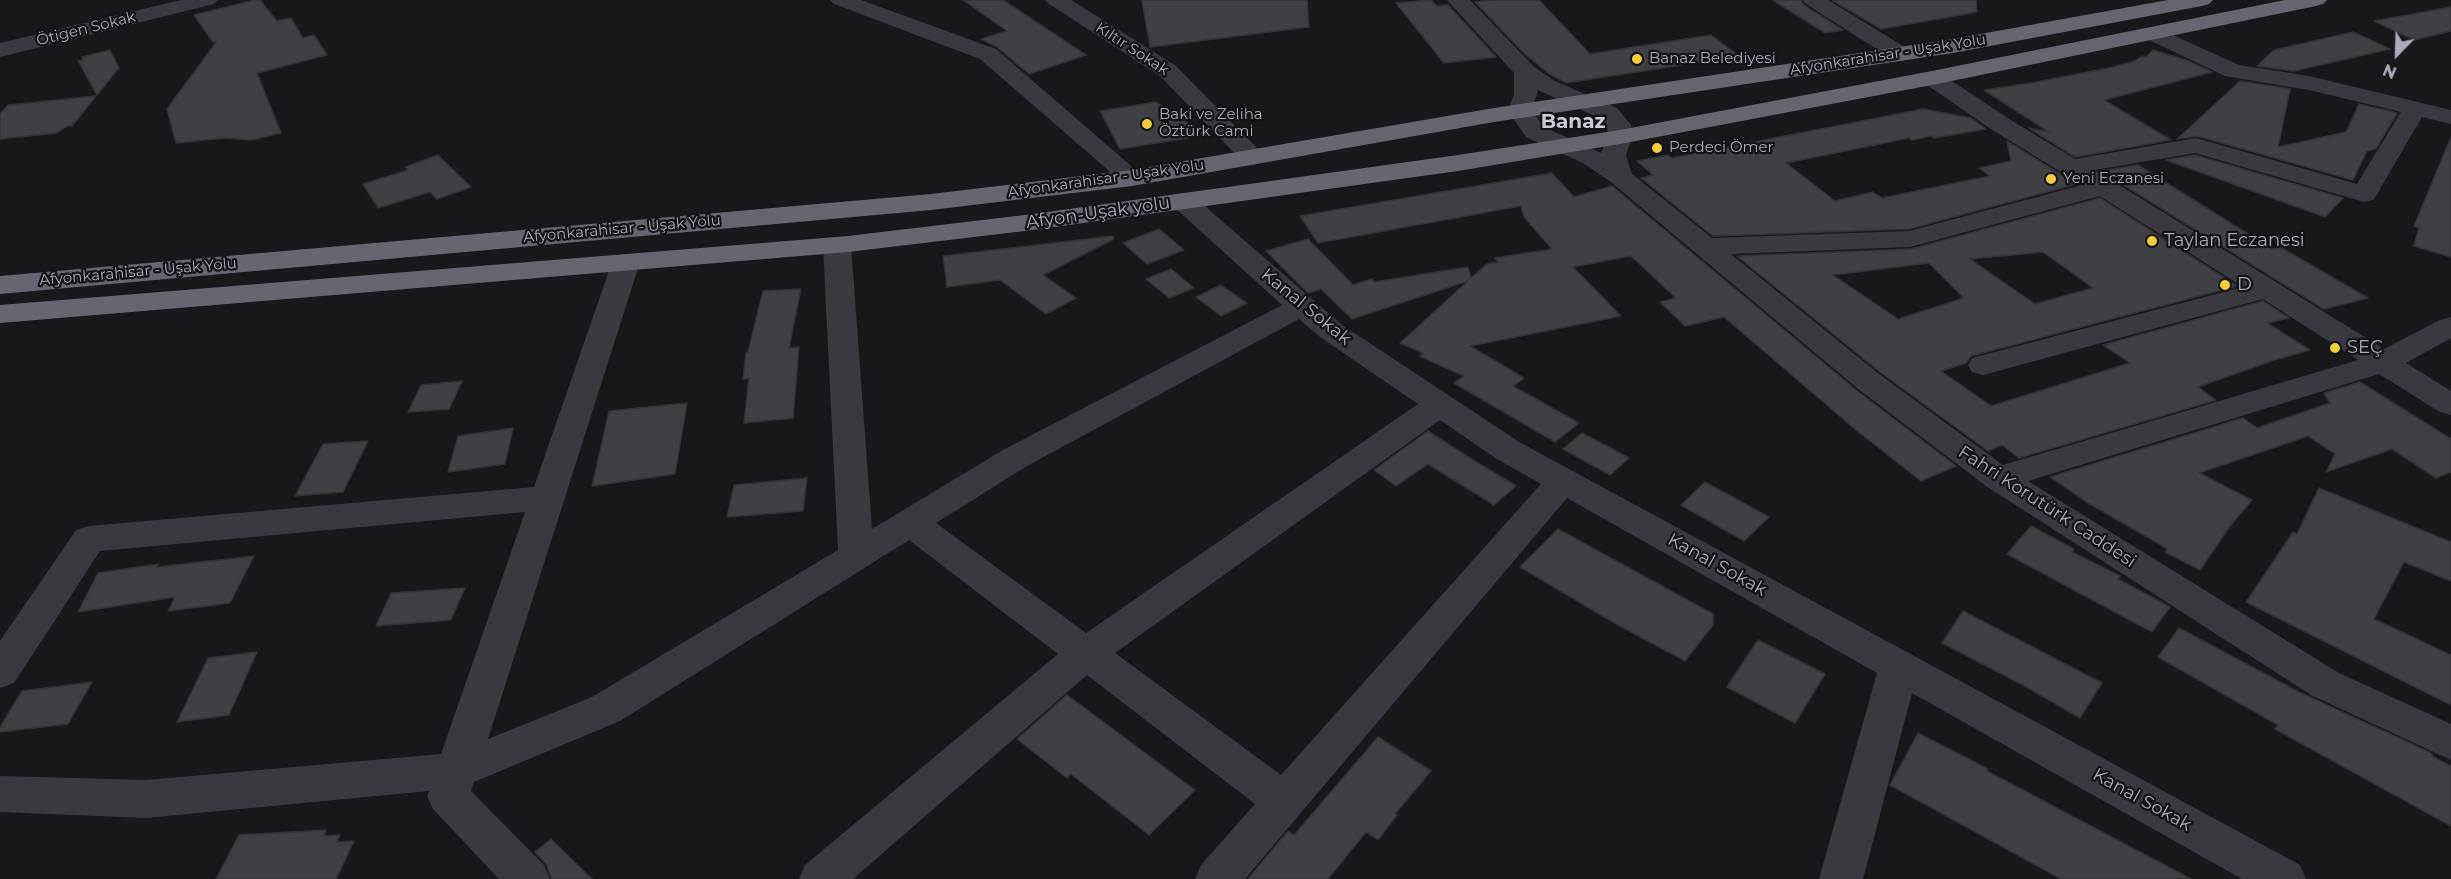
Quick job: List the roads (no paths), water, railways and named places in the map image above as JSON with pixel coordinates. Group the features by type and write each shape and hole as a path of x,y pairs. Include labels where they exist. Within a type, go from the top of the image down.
{"highway":[{"name":"Afyonkarahisar - Uşak Yolu","path":"0,285 931,202 1132,178 1520,111 1900,54 2202,0"},
{"name":"Afyonkarahisar - Uşak Yolu","path":"1569,146 1932,78 2316,0"},
{"name":"Afyon-Uşak yolu","path":"626,262 837,245 1033,222 1569,146"},
{"name":"Afyonkarahisar - Uşak Yolu","path":"0,314 626,262"}],"street":[{"name":"Ötigen Sokak","path":"0,50 207,0"},
{"path":"841,0 988,54 1132,178"},
{"name":"Kıltır Sokak","path":"1056,0 1168,71 1252,157"},
{"path":"1458,0 1526,72 1547,86 1608,113 1618,126 1620,137 1613,155 1620,177"},
{"path":"1813,0 1900,54"},
{"path":"2155,34 2233,71 2309,83 2451,117"},
{"path":"1520,111 1526,93 1526,72"},
{"path":"1932,78 2000,124 2105,187 2451,405"},
{"path":"2071,166 2196,145 2364,194 2415,108"},
{"name":"Fahri Korutürk Caddesi","path":"1520,111 1535,132 1569,146 1620,177 1868,381 1998,478 2325,684 2451,743"},
{"path":"1705,247 1910,239 2105,187"},
{"name":"Kanal Sokak","path":"1183,201 1331,331 1509,451 2284,879"},
{"path":"837,245 856,556"},
{"path":"528,879 448,796 626,262"},
{"path":"1983,365 2268,289"},
{"path":"0,794 146,799 457,770 606,710 1015,458 1302,306"},
{"path":"1998,478 2384,362 2451,326"},
{"path":"2384,362 2451,387"},
{"path":"821,879 1086,653 1440,404"},
{"path":"1217,879 1563,481"},
{"path":"0,672 89,539 548,498"},
{"path":"910,522 1284,801"},
{"path":"1841,879 1899,666"}],"place":[{"name":"Banaz Belediyesi","path":"1637,59"},
{"name":"Baki ve Zeliha Öztürk Cami","path":"1147,124"},
{"name":"Perdeci Ömer","path":"1657,148"},
{"name":"Yeni Eczanesi","path":"2051,179"},
{"name":"Taylan Eczanesi","path":"2152,241"},
{"name":"D","path":"2225,285"},
{"name":"SEÇ","path":"2335,348"}],"district":[{"name":"Banaz","path":"1573,122"}]}
